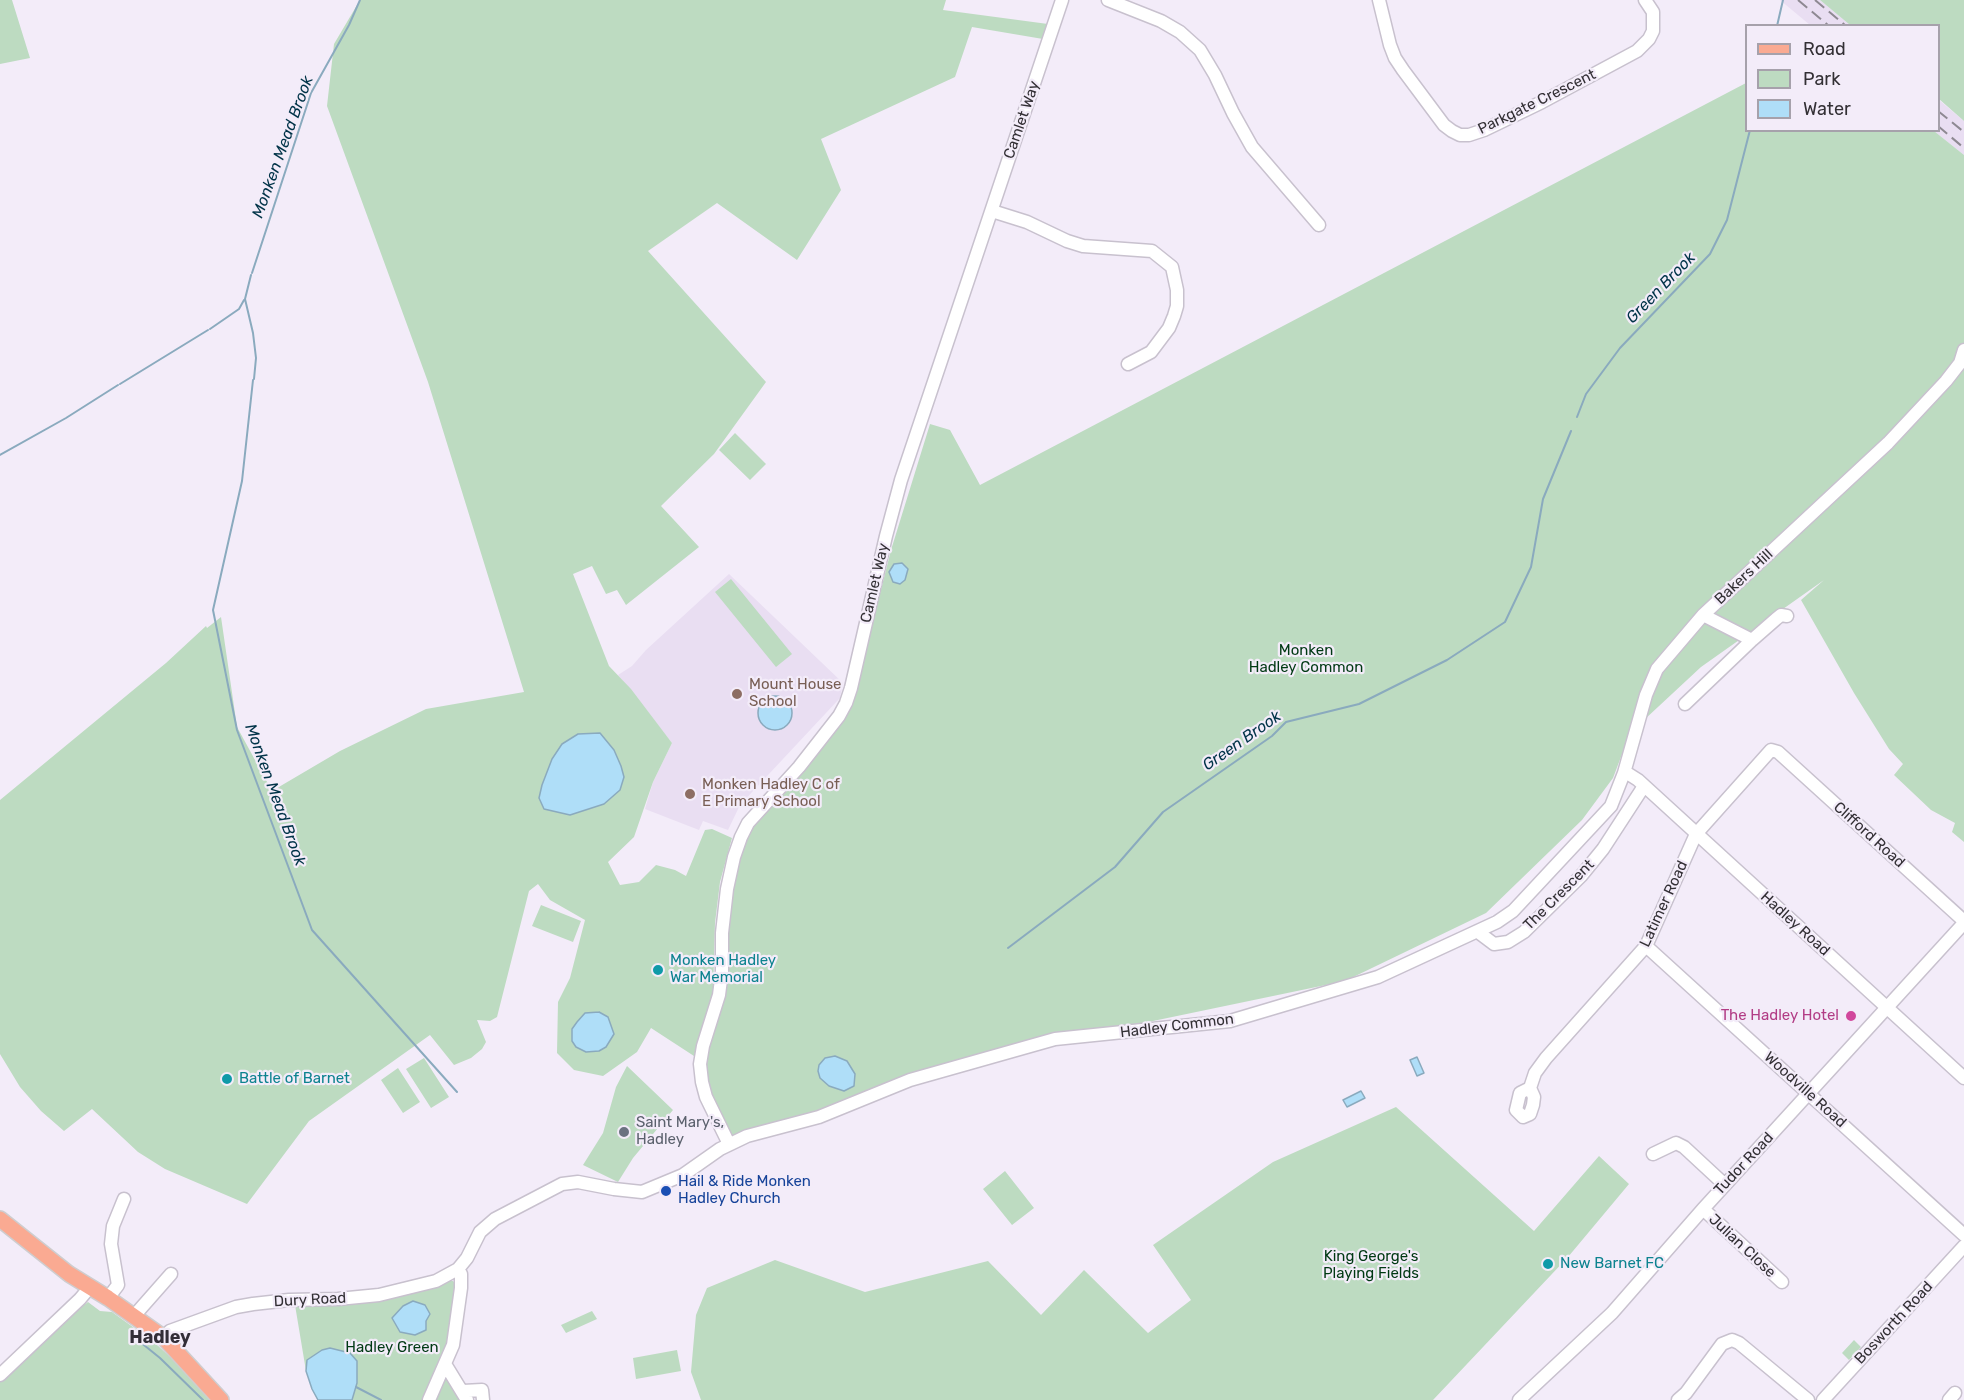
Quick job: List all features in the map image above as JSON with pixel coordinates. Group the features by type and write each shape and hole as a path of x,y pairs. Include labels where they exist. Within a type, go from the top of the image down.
{"main road":[{"path":"2,1219 69,1274 163,1337 221,1400"}],"street":[{"name":"Camlet Way","path":"729,1144 706,1097 700,1064 703,1046 719,995 722,972 722,933 734,857 748,823 799,767 846,703 901,480 1062,0"},
{"path":"1108,0 1161,21 1180,32 1200,50 1252,147 1319,225"},
{"name":"Parkgate Crescent","path":"1379,0 1395,58 1444,125 1460,135 1469,135 1484,130 1637,51 1649,39 1653,31 1653,12 1645,0"},
{"path":"992,211 1027,222 1083,246 1152,250 1172,267 1178,290 1177,306 1169,328 1151,352 1128,364"},
{"name":"Bakers Hill","path":"1624,773 1646,695 1657,669 1703,615 1888,443 1946,381 1960,363 1964,350"},
{"path":"1703,615 1752,640"},
{"path":"1685,704 1776,619 1781,615 1786,616"},
{"name":"Latimer Road","path":"1530,1088 1535,1073 1546,1058 1647,946 1696,834 1774,749"},
{"name":"Clifford Road","path":"1774,749 1964,922"},
{"name":"Hadley Common","path":"458,1269 467,1258 480,1232 488,1225 562,1184 578,1182 642,1192 683,1174 729,1144 747,1136 819,1117 910,1080 1063,1038 1230,1021 1378,977 1478,932 1513,911 1611,806 1624,773"},
{"name":"Hadley Road","path":"1624,773 1632,775 1964,1078"},
{"name":"The Crescent","path":"1478,932 1494,944 1508,942 1537,920 1589,867 1644,786"},
{"name":"Tudor Road","path":"1527,1397 1612,1313 1703,1209 1964,922"},
{"name":"Woodville Road","path":"1647,946 1964,1235"},
{"path":"1653,1154 1677,1138 1725,1185"},
{"path":"108,1298 118,1285 111,1244 113,1226 124,1199"},
{"name":"Julian Close","path":"1703,1209 1767,1278 1782,1282"},
{"name":"Bosworth Road","path":"1823,1400 1964,1246"},
{"path":"429,1400 453,1345 461,1280 458,1269"},
{"name":"Dury Road","path":"163,1337 170,1331 246,1305 379,1295 436,1281 458,1269"},
{"path":"134,1316 171,1274"},
{"path":"0,1375 90,1287"},
{"path":"1678,1400 1686,1393 1722,1344 1732,1341 1739,1344 1808,1400"},
{"path":"446,1364 465,1396 482,1390 483,1400"}],"shaded area":[{"path":"1780,0 1820,0 1849,24 1809,24"},
{"path":"1940,101 1964,121 1964,155 1935,132 1940,132"},
{"name":"Mount House School","path":"729,574 843,683 840,698 740,805 728,830 703,821 699,830 645,809 653,782 672,743 618,675 632,666 646,650"}],"green space":[{"path":"0,0 12,0 30,58 0,64"},
{"path":"360,0 946,0 943,10 1048,24 1043,39 972,27 955,77 821,139 841,190 797,260 717,203 648,251 766,382 714,454 661,506 699,547 626,605 617,590 606,594 592,566 573,574 609,666 631,689 672,743 653,782 634,837 608,862 620,885 639,882 656,865 675,870 686,876 705,830 712,829 732,838 720,882 715,923 713,992 694,1056 651,1028 637,1052 603,1076 574,1070 557,1053 558,1002 570,978 585,920 550,900 538,884 529,891 497,1017 490,1021 477,1020 486,1042 482,1049 471,1058 454,1065 430,1035 309,1121 247,1204 165,1169 138,1152 92,1109 64,1131 41,1111 20,1087 0,1054 0,800 166,663 206,626 207,628 221,617 237,727 272,791 340,751 426,709 524,692 428,382 327,106 334,44","holes":["614,750 624,777 570,815 544,809 539,798 552,759"]},
{"path":"1820,0 1964,0 1964,121 1940,100 1940,24 1849,24"},
{"name":"Monken Hadley Common","path":"1745,84 1745,132 1935,132 1964,155 1964,842 1952,832 1955,823 1931,810 1894,775 1903,764 1889,749 1854,693 1801,600 1824,580 1701,667 1630,733 1613,778 1582,820 1486,913 1345,981 961,1061 902,1076 842,1104 732,1136 713,1102 704,1069 738,859 754,821 804,766 852,704 891,550 930,424 950,430 980,485"},
{"path":"735,433 766,464 750,480 719,450"},
{"path":"731,579 792,654 776,667 715,592"},
{"path":"541,905 581,921 573,942 532,926"},
{"path":"424,1058 449,1097 431,1108 406,1069"},
{"path":"627,1066 673,1110 633,1158 618,1182 583,1165 603,1133 616,1087"},
{"path":"398,1068 420,1102 403,1113 381,1080"},
{"name":"King George's Playing Fields","path":"1396,1107 1534,1231 1599,1156 1629,1184 1568,1257 1433,1400 701,1400 691,1372 696,1315 707,1288 775,1260 865,1292 988,1261 1041,1315 1084,1270 1148,1333 1191,1300 1153,1245 1273,1162"},
{"path":"1005,1171 1034,1208 1012,1225 983,1189"},
{"name":"Hadley Green","path":"453,1281 456,1285 451,1332 442,1363 463,1400 318,1400 306,1371 295,1305"},
{"path":"88,1302 100,1311 112,1312 155,1343 213,1400 0,1400 0,1381 43,1335"},
{"path":"592,1311 597,1319 566,1333 561,1325"},
{"path":"1854,1340 1861,1347 1849,1360 1842,1353"},
{"path":"677,1350 681,1371 636,1379 633,1358"}],"water":[{"path":"902,563 908,569 905,580 900,584 893,582 889,572 894,564"},
{"path":"775,696 787,701 792,713 787,725 775,730 763,725 758,713 763,701"},
{"path":"600,733 614,750 621,766 624,777 620,790 604,804 570,815 544,809 539,798 542,785 552,759 562,744 578,734"},
{"path":"599,1012 608,1017 614,1034 606,1047 599,1051 586,1052 576,1047 572,1041 572,1029 585,1013"},
{"path":"835,1056 847,1061 855,1074 854,1086 844,1091 829,1086 820,1078 818,1071 819,1065 825,1058"},
{"path":"1417,1057 1424,1073 1417,1076 1410,1060"},
{"path":"1361,1091 1365,1098 1347,1107 1343,1100"},
{"path":"413,1301 425,1305 430,1314 426,1321 426,1330 415,1335 400,1332 392,1318 403,1306"},
{"path":"330,1348 350,1353 357,1361 357,1383 352,1400 318,1400 312,1389 306,1371 307,1360 322,1350"}],"waterway":[{"name":"Monken Mead Brook","path":"252,273 311,93 349,25 360,0"},
{"name":"Green Brook","path":"1777,24 1783,0"},
{"name":"Green Brook","path":"1577,417 1586,394 1620,348 1710,254 1727,220 1749,132"},
{"name":"Monken Mead Brook","path":"251,275 245,299 256,358 254,379"},
{"name":"Monken Mead Brook","path":"210,329 239,309 244,300"},
{"name":"Monken Mead Brook","path":"120,384 208,330"},
{"name":"Monken Mead Brook","path":"253,380 242,481 213,610 237,730 312,930 457,1092"},
{"name":"Monken Mead Brook","path":"0,455 66,418 118,385"},
{"name":"Green Brook","path":"1008,948 1115,867 1163,812 1272,736 1286,722 1359,704 1447,660 1505,622 1531,567 1543,499 1571,431"},
{"path":"139,1341 203,1400"},
{"path":"356,1387 381,1400"}],"railway":[{"path":"1798,0 1827,24"},
{"path":"1815,0 1844,24"},
{"path":"1940,113 1964,132"},
{"path":"1940,128 1964,148"}],"place":[{"name":"Mount House School","path":"737,694"},
{"name":"Monken Hadley C of E Primary School","path":"690,794"},
{"name":"Monken Hadley War Memorial","path":"658,970"},
{"name":"The Hadley Hotel","path":"1851,1016"},
{"name":"Battle of Barnet","path":"227,1079"},
{"name":"Saint Mary's, Hadley","path":"624,1132"},
{"name":"Hail & Ride Monken Hadley Church","path":"666,1191"},
{"name":"New Barnet FC","path":"1548,1264"}],"district":[{"name":"Hadley","path":"160,1338"}]}
